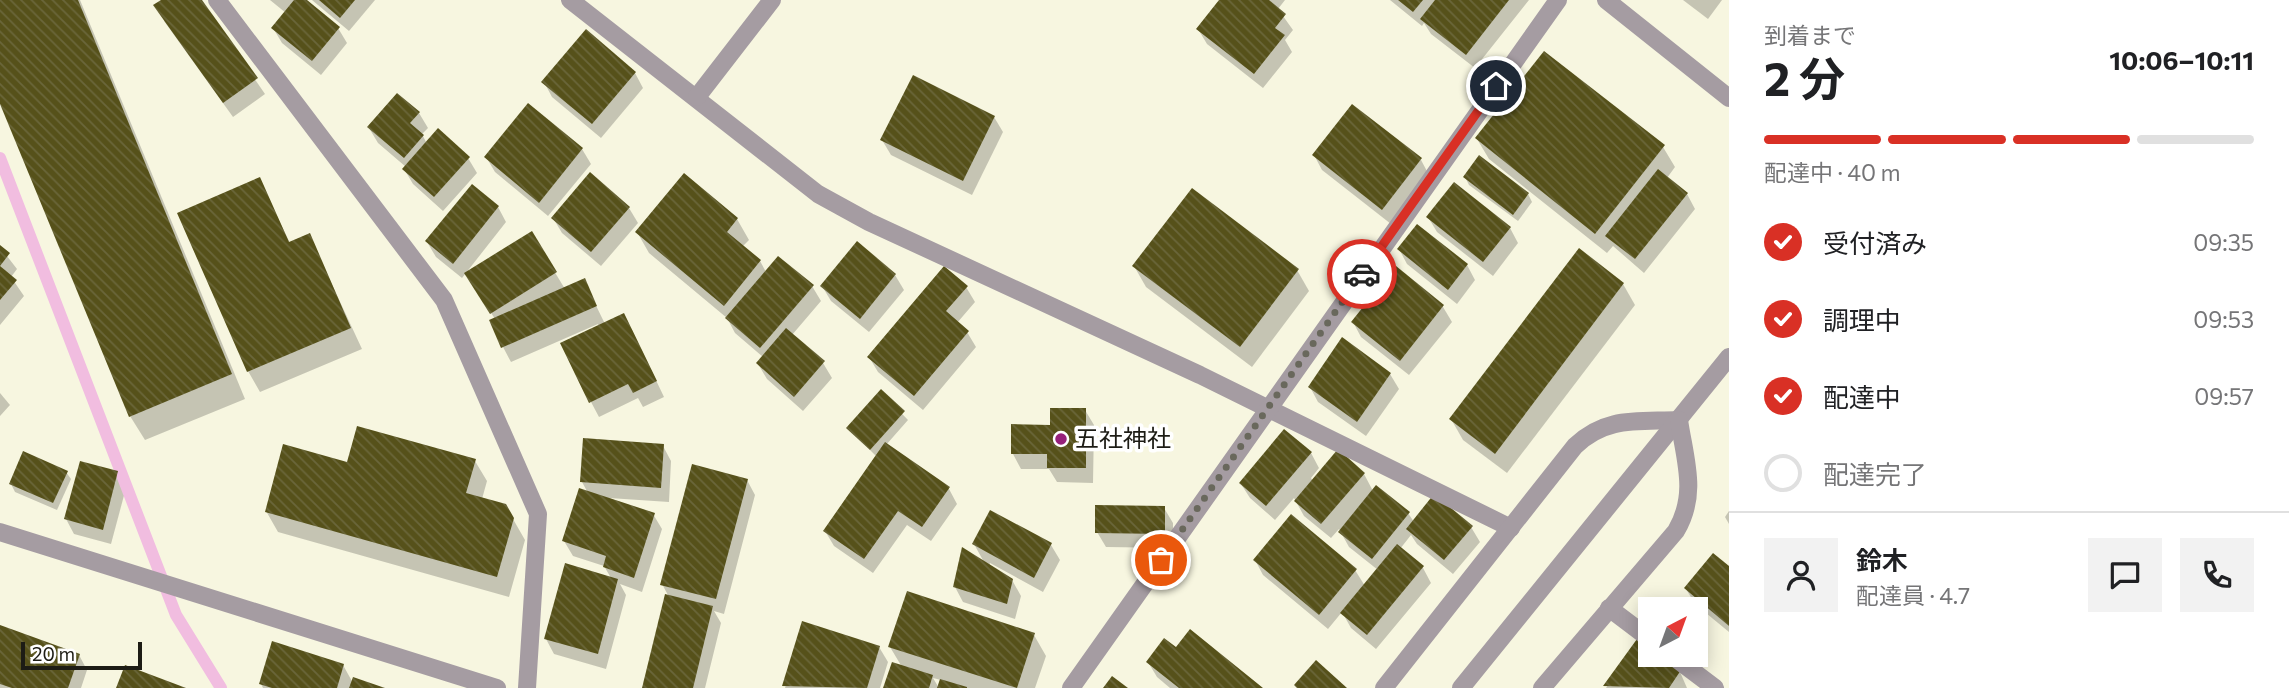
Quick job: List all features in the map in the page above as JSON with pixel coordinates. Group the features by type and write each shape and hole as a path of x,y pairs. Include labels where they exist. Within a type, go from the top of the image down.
{"street":[{"path":"217,0 444,300 538,514 527,688"},
{"path":"570,0 818,194 869,222 998,279 1511,528"},
{"path":"697,97 772,0"},
{"path":"1071,688 1558,0"},
{"path":"1606,0 1729,98"},
{"path":"1461,688 1729,358"},
{"path":"1384,688 1575,446 1590,431 1622,422 1679,420"},
{"path":"1542,688 1676,531 1685,515 1690,498 1679,420"},
{"path":"0,532 497,688"},
{"path":"1609,608 1638,630"},
{"path":"1687,667 1715,688"}],"building":[{"path":"0,0 78,0 232,374 129,417 0,104"},
{"path":"161,0 202,0 258,78 223,103 153,5"},
{"path":"294,0 307,0 340,27 312,61 271,28"},
{"path":"319,0 355,0 340,18"},
{"path":"1219,0 1269,0 1286,14 1275,28 1285,35 1254,74 1196,29"},
{"path":"1398,0 1423,0 1413,12"},
{"path":"1435,0 1509,0 1466,55 1420,19"},
{"path":"586,29 636,72 592,124 541,82"},
{"path":"1544,51 1665,145 1595,234 1475,138"},
{"path":"913,75 995,116 963,181 880,140"},
{"path":"397,93 420,112 410,123 424,135 404,158 367,127"},
{"path":"528,103 583,148 539,203 484,157"},
{"path":"1352,104 1422,158 1382,210 1312,155"},
{"path":"438,128 470,157 434,197 402,169"},
{"path":"1479,155 1529,193 1513,215 1463,177"},
{"path":"1658,169 1688,193 1635,259 1605,236"},
{"path":"590,172 630,207 591,252 551,218"},
{"path":"684,173 738,218 727,232 761,260 724,306 635,232"},
{"path":"260,177 289,242 310,233 351,328 247,372 177,213"},
{"path":"1454,182 1511,227 1483,262 1426,217"},
{"path":"472,184 499,206 453,264 425,241"},
{"path":"1192,188 1299,269 1240,347 1132,266"},
{"path":"1417,224 1468,264 1448,290 1397,249"},
{"path":"532,231 557,272 490,314 464,273"},
{"path":"857,241 896,274 860,319 820,286"},
{"path":"0,245 10,253 0,266"},
{"path":"1579,248 1624,283 1495,454 1449,419"},
{"path":"778,256 814,285 760,348 725,318"},
{"path":"0,266 17,280 0,300"},
{"path":"944,266 968,286 946,311 969,331 914,396 867,357"},
{"path":"1396,266 1444,305 1400,361 1351,322"},
{"path":"585,278 597,306 501,348 489,320"},
{"path":"624,313 657,381 633,393 628,384 589,403 560,343"},
{"path":"786,328 825,361 794,397 756,363"},
{"path":"1342,337 1391,373 1357,422 1308,387"},
{"path":"881,389 905,411 870,450 846,428"},
{"path":"1050,408 1086,408 1086,468 1047,468 1047,454 1011,454 1011,424 1050,425"},
{"path":"357,426 476,459 466,493 506,504 514,518 497,577 265,512 283,444 347,462"},
{"path":"1284,429 1312,452 1266,506 1239,483"},
{"path":"583,438 664,444 661,488 580,482"},
{"path":"885,442 950,487 922,527 898,511 864,559 823,531"},
{"path":"1338,449 1365,473 1321,524 1294,501"},
{"path":"23,451 68,471 53,503 9,484"},
{"path":"80,461 118,471 103,530 64,519"},
{"path":"692,464 748,479 716,599 660,585"},
{"path":"1376,485 1410,512 1372,559 1338,532"},
{"path":"579,488 655,513 634,578 603,567 606,556 562,541"},
{"path":"1434,494 1473,526 1444,560 1406,529"},
{"path":"1095,505 1165,506 1165,534 1095,533"},
{"path":"990,510 1052,543 1034,578 972,544"},
{"path":"1291,514 1357,569 1319,615 1253,560"},
{"path":"1397,544 1424,566 1367,635 1340,613"},
{"path":"962,547 1013,579 1007,604 953,587"},
{"path":"1713,553 1729,566 1729,626 1708,608 1708,597 1695,597 1684,588"},
{"path":"565,563 618,579 598,654 544,639"},
{"path":"907,591 1035,633 1017,688 888,647"},
{"path":"665,594 713,606 693,688 642,688"},
{"path":"802,621 880,646 867,688 782,686"},
{"path":"0,625 80,654 68,688 12,688 0,684"},
{"path":"1190,629 1263,688 1179,688 1146,662 1164,638 1176,647"},
{"path":"1637,639 1638,667 1677,667 1681,670 1669,688 1603,686"},
{"path":"272,641 344,664 337,688 272,688 259,684"},
{"path":"1316,660 1347,688 1297,688 1294,685"},
{"path":"892,662 933,675 929,688 883,688"},
{"path":"125,665 186,688 116,688"},
{"path":"1112,676 1128,688 1103,688"},
{"path":"353,677 385,688 349,688"},
{"path":"940,679 967,687 967,688 937,688"}],"waterway":[{"path":"0,158 176,615 221,688"}],"way so far":[{"path":"1161,560 1362,274"}],"place":[{"name":"五社神社","path":"1061,439"}],"route":[{"path":"1362,274 1496,86"}]}
